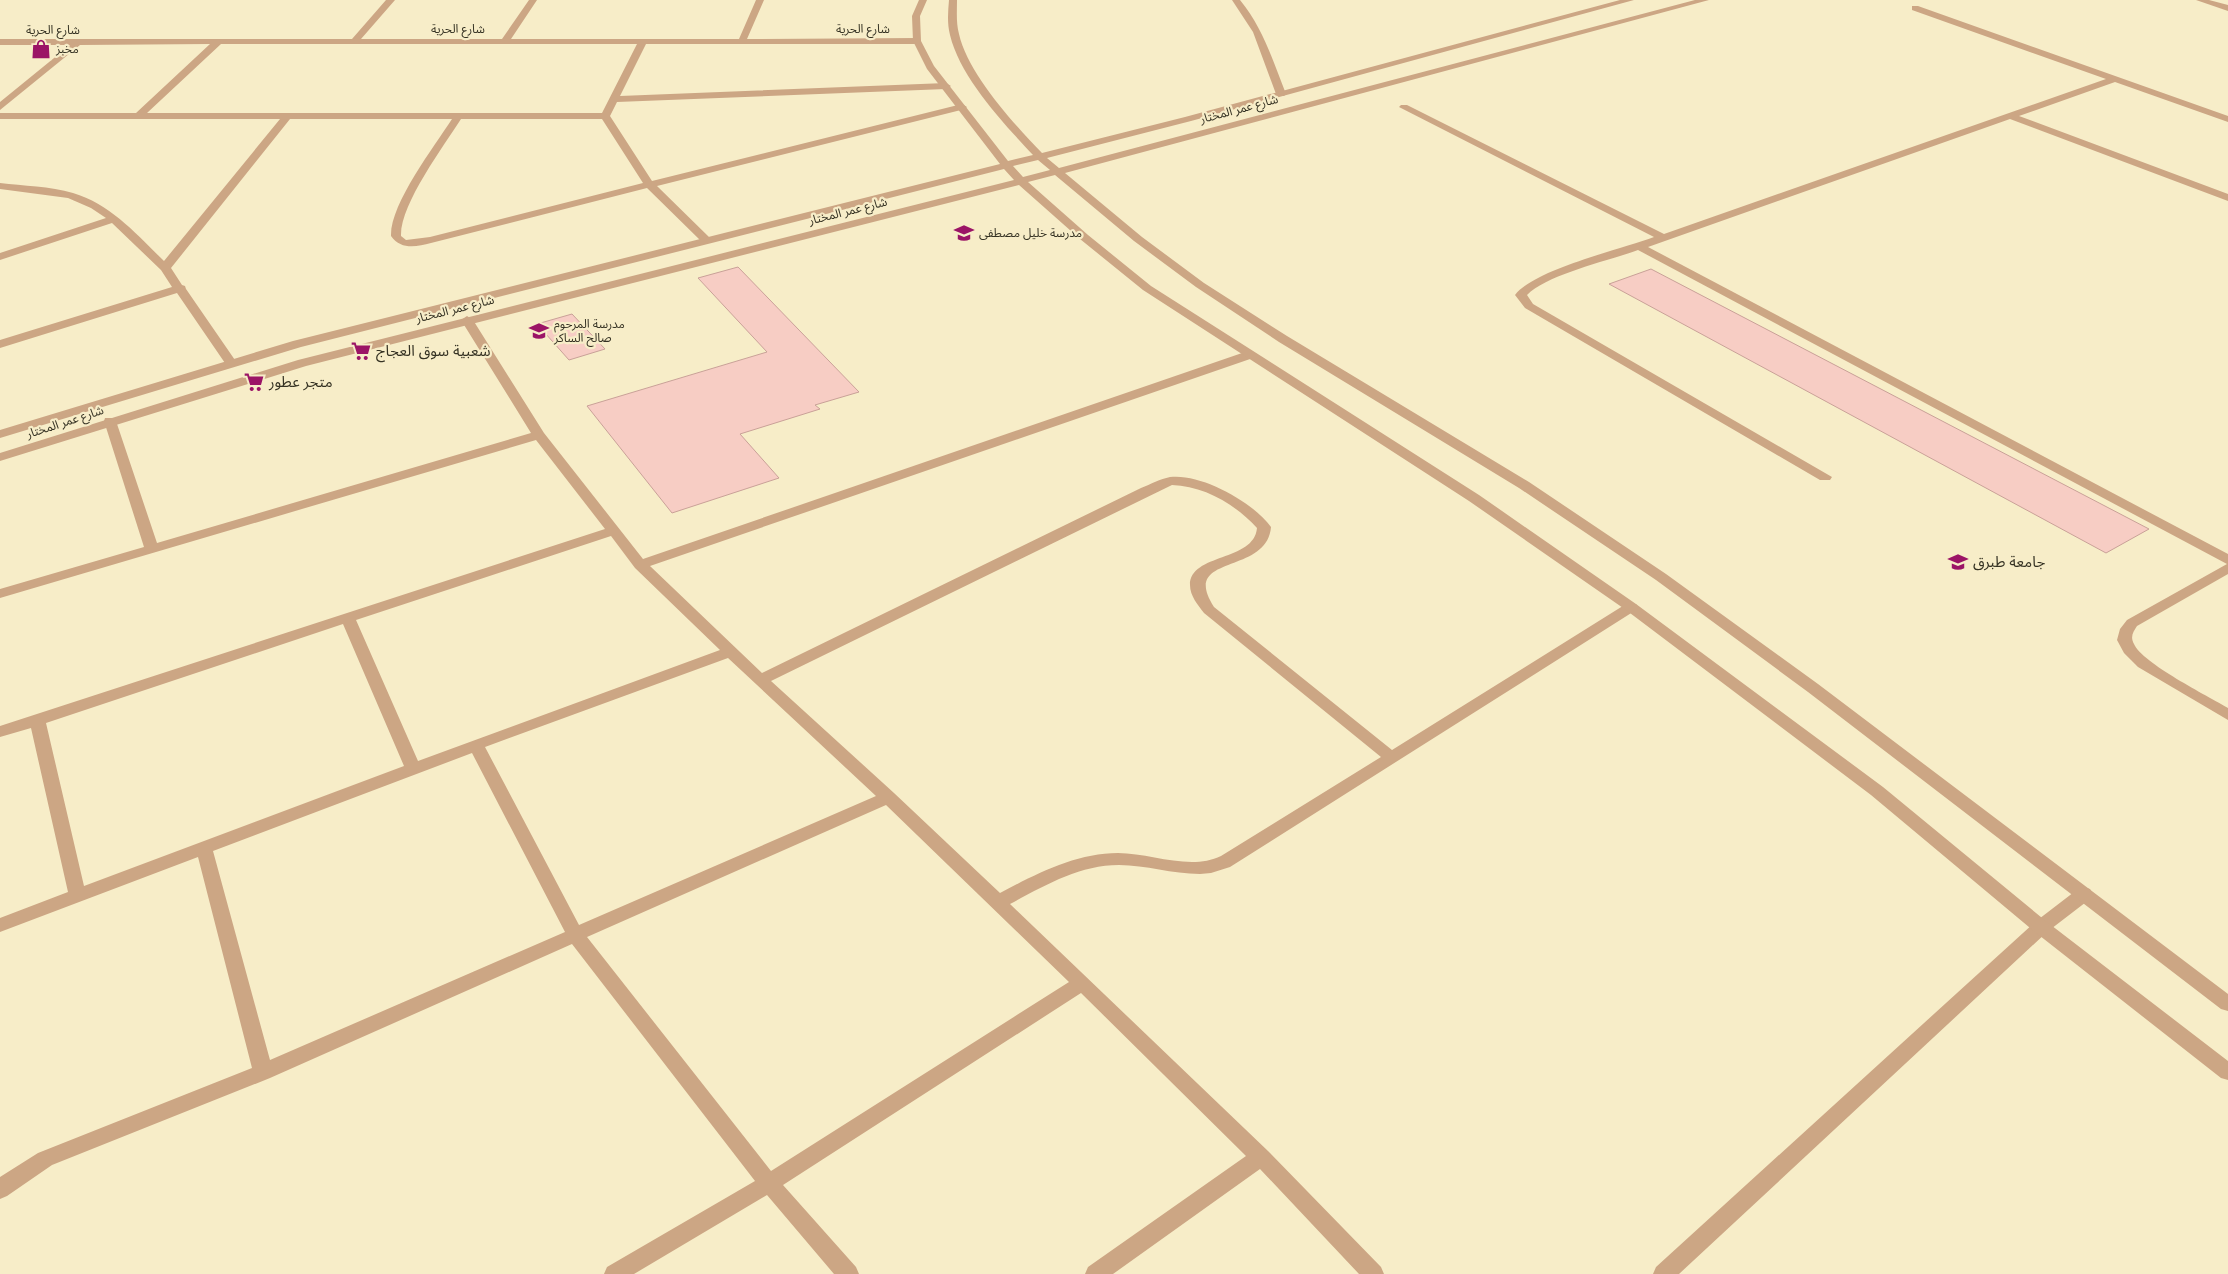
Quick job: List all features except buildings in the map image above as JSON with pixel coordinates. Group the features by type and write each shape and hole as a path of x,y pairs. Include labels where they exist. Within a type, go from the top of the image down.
{"street":[{"path":"354,42 391,0"},
{"path":"504,42 533,0"},
{"path":"742,41 760,0"},
{"path":"923,0 916,16 917,41 930,67 1006,165 1021,181 1084,237 1147,288 1474,498 1631,608 1876,791 2041,927 2228,1072"},
{"path":"953,0 952,23 966,63 976,80 1040,157 1138,239 1200,285 1283,339 1524,485 1661,577 1813,688 2228,1004"},
{"path":"1236,0 1248,13 1256,26 1281,94"},
{"name":"شارع عمر المختار","path":"0,434 297,344 705,239 1040,157 1630,0"},
{"name":"شارع عمر المختار","path":"0,457 110,421 302,363 1058,172 1704,0"},
{"path":"2200,0 2228,8"},
{"path":"1915,8 2228,120"},
{"path":"605,116 644,41"},
{"name":"شارع الحرية","path":"0,42 917,41"},
{"path":"0,106 78,42"},
{"path":"139,116 218,42"},
{"path":"1825,477 1540,313 1524,301 1521,295 1524,290 1540,281 1662,237 2114,79"},
{"path":"614,99 946,86"},
{"path":"459,115 410,193 394,228 396,236 400,241 412,244 431,240 778,151 962,107"},
{"path":"1404,108 1662,237"},
{"path":"165,268 288,115"},
{"path":"0,116 605,116"},
{"path":"605,116 650,185 705,239"},
{"path":"2011,116 2228,198"},
{"path":"0,186 70,195 95,206 114,219 165,268 181,288 231,363"},
{"path":"0,257 114,219"},
{"path":"1638,246 2225,555"},
{"path":"0,344 181,288"},
{"path":"467,320 539,435 640,564 730,652 888,797 1082,983 1260,1157 1373,1274"},
{"path":"640,564 1249,355"},
{"path":"110,421 151,548"},
{"path":"0,594 539,435"},
{"path":"761,680 1146,491 1170,482 1190,482 1224,497 1255,517 1264,527 1263,538 1251,549 1214,566 1201,575 1196,585 1198,597 1208,610 1392,758"},
{"path":"0,732 613,531"},
{"path":"2228,568 2132,623 2126,629 2123,637 2126,646 2133,655 2144,664 2228,715"},
{"path":"998,902 1051,876 1093,861 1119,859 1182,867 1212,867 1236,856 1631,608"},
{"path":"348,618 414,769"},
{"path":"0,925 730,652"},
{"path":"37,720 77,895"},
{"path":"476,746 576,936 769,1183 848,1274"},
{"path":"0,1190 45,1159 263,1072 576,936 888,797"},
{"path":"204,848 263,1072"},
{"path":"1664,1274 2041,927 2084,894"},
{"path":"621,1272 769,1183 1082,983"},
{"path":"1096,1274 1260,1157"}],"place":[{"name":"مخبز","path":"41,49"},
{"name":"مدرسة خليل مصطفى","path":"964,233"},
{"name":"مدرسة المرحوم صالح الساكر","path":"539,331"},
{"name":"شعبية سوق العجاج","path":"361,351"},
{"name":"متجر عطور","path":"254,382"},
{"name":"جامعة طبرق","path":"1958,562"}]}
